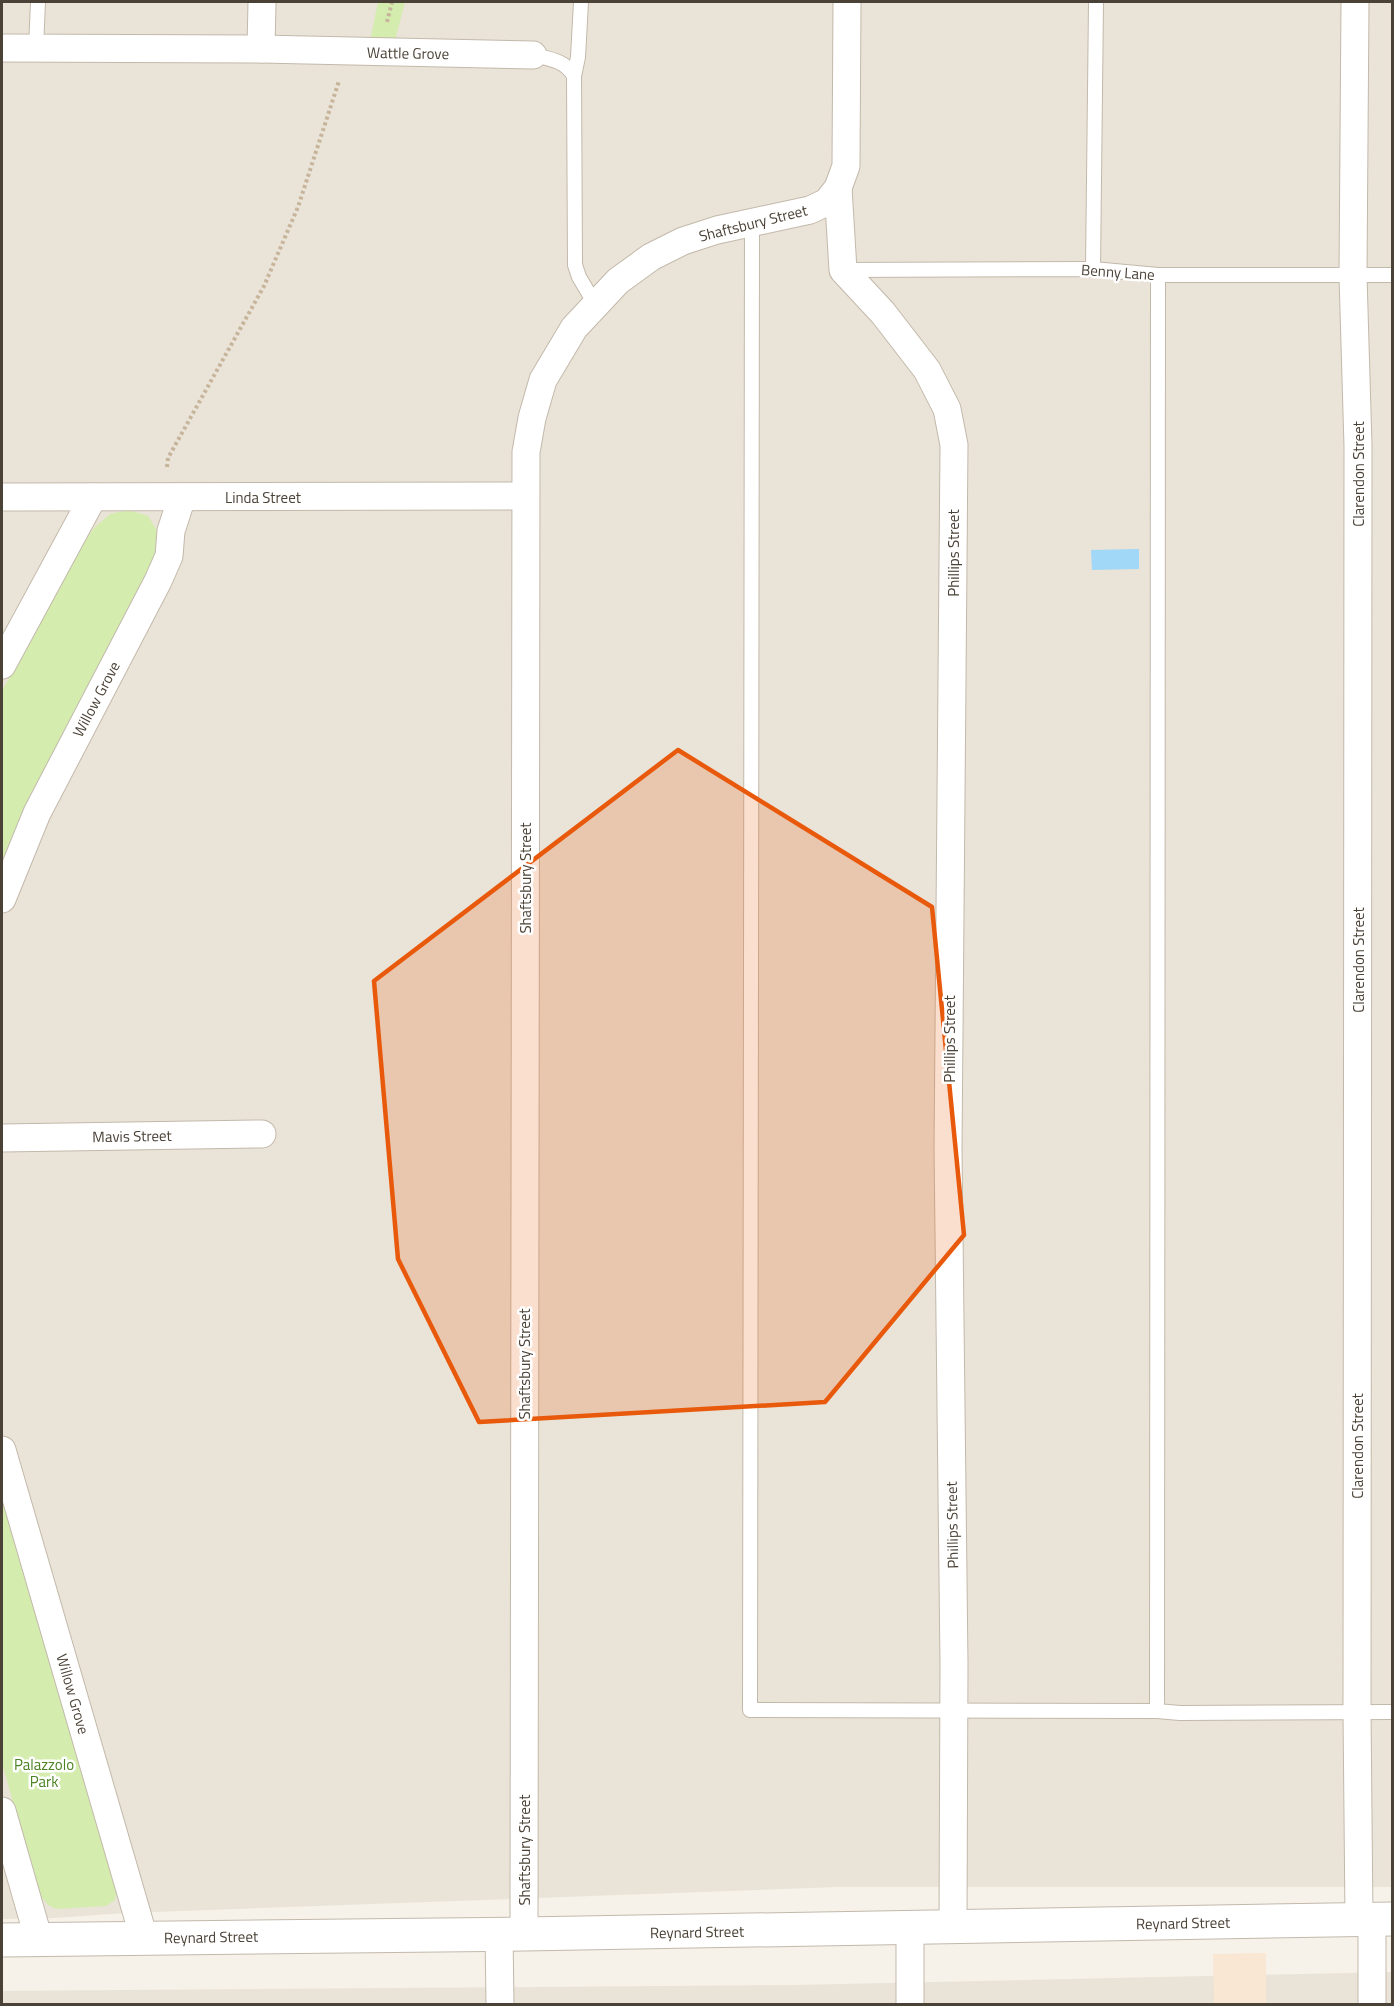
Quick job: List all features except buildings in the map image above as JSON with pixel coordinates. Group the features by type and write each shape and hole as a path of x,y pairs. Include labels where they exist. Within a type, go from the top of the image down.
{"street":[{"path":"261,49 262,2"},
{"path":"843,270 838,188 846,166 847,2"},
{"name":"Clarendon Street","path":"1355,2 1353,276 1358,446 1357,1712 1374,1919 1372,2004"},
{"name":"Wattle Grove","path":"2,48 261,49 533,55"},
{"name":"Shaftsbury Street","path":"500,2004 512,1934 524,496 526,452 532,418 543,380 574,328 618,281 651,257 683,241 717,230 810,210 826,202 838,188"},
{"name":"Phillips Street","path":"843,270 883,313 927,370 947,409 954,445 948,1148 954,1712 953,1927"},
{"name":"Linda Street","path":"2,497 524,496"},
{"path":"2,665 93,497"},
{"name":"Willow Grove","path":"2,898 38,813 169,556 172,498"},
{"name":"Mavis Street","path":"2,1138 262,1134"},
{"name":"Willow Grove","path":"2,1450 144,1938"},
{"path":"2,1811 39,1940"},
{"name":"Reynard Street","path":"2,1940 910,1928 1374,1919"},
{"path":"910,1928 910,2004"}],"lane":[{"path":"36,48 38,2"},
{"path":"580,2 579,57 574,76 574,265 595,304"},
{"path":"1093,269 1096,2"},
{"name":"Wattle Grove","path":"533,55 557,60 569,68 574,76"},
{"path":"752,223 750,1710 1392,1712"},
{"name":"Benny Lane","path":"843,270 1093,269 1158,275 1392,275"},
{"path":"1157,1711 1158,275"}],"path":[{"path":"172,498 168,458 264,286 298,207 347,52"}],"highlighted area":[{"path":"678,750 932,907 964,1235 825,1402 479,1422 398,1259 374,981"}],"shaded area":[{"path":"2,2 1392,2 1392,1887 836,1887 2,1919"},
{"path":"1266,1953 1266,2004 1214,2004 1213,1954"},
{"path":"1392,1972 1392,2004 2,2004 2,1991 794,1985"}],"green space":[{"path":"378,2 405,2 393,48 369,46"},
{"path":"129,510 148,516 158,532 159,547 43,780 2,869 2,691 75,557 93,529 110,514"},
{"name":"Palazzolo Park","path":"2,1493 117,1890 115,1900 106,1906 56,1909 48,1905 39,1894 2,1763"}],"water":[{"path":"1139,549 1139,569 1092,570 1091,550"}]}
